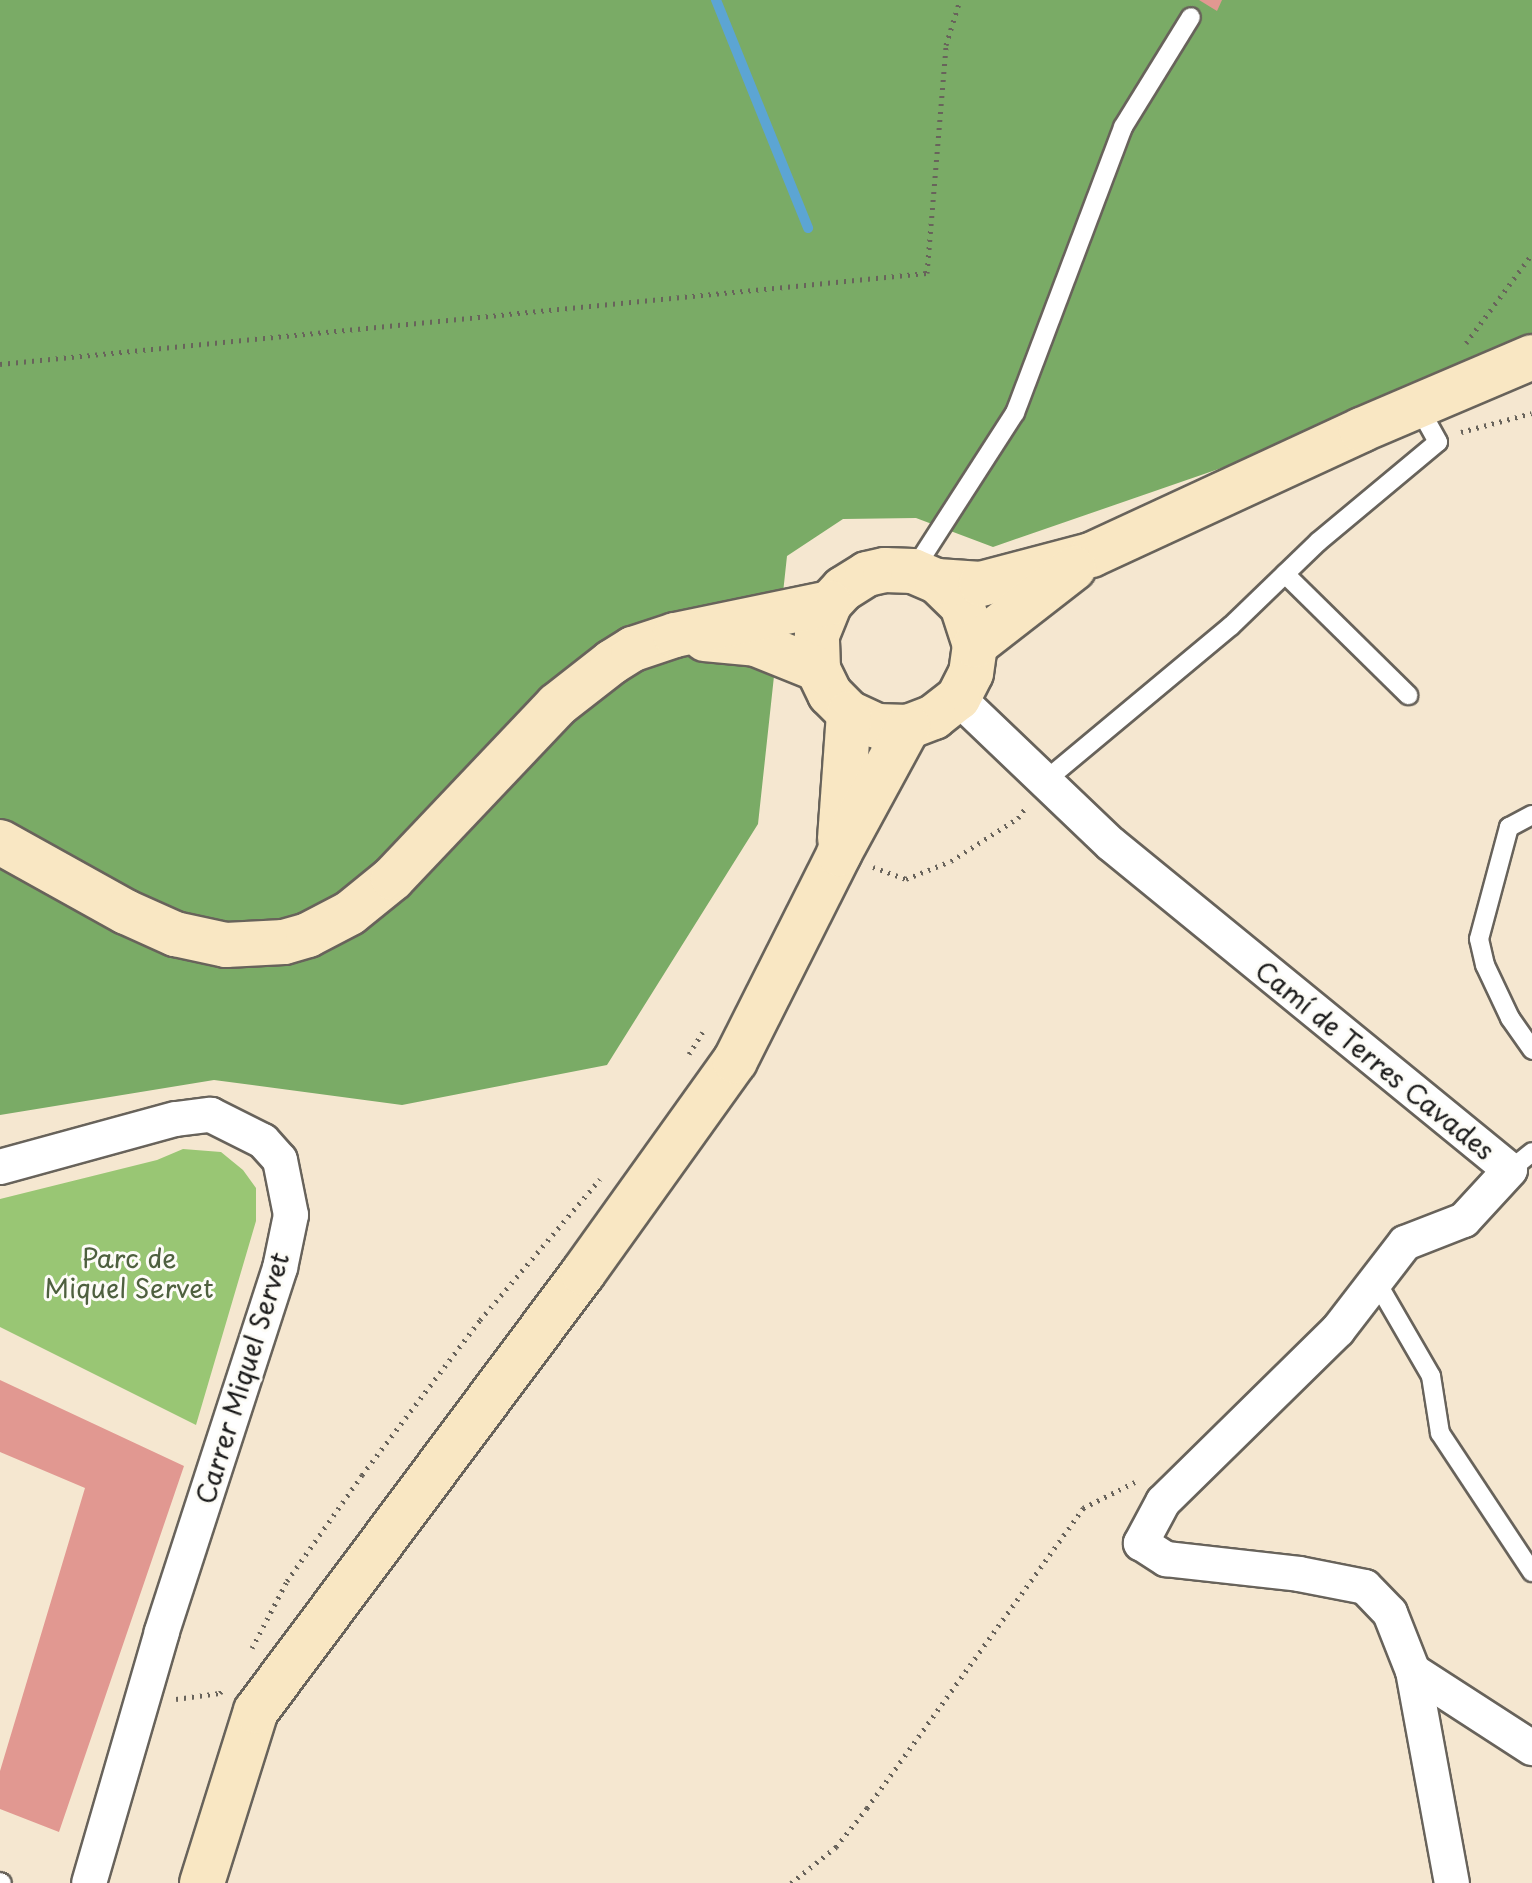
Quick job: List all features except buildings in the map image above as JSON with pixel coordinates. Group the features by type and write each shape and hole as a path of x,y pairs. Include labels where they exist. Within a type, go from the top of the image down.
{"main road":[{"path":"925,576 962,605 975,645 971,673 958,698 934,717 908,727 877,726 849,713 830,694 818,669 817,635 830,603 843,589 867,574 885,570 981,584 1091,555 1428,424 1532,357"},
{"path":"975,645 1091,555"},
{"path":"0,842 126,912 175,934 226,945 284,942 308,935 350,913 393,878 526,736 590,676 633,649 675,635 830,603"},
{"path":"675,635 756,644 818,669"},
{"path":"839,854 849,713"},
{"path":"202,1883 256,1711 583,1273 735,1061 839,854 908,727"}],"street":[{"name":"Camí de Terres Cavades","path":"958,698 1111,844 1521,1161 1464,1220 1405,1243 1338,1330 1163,1502 1141,1543 1166,1559 1299,1574 1365,1587 1390,1613 1413,1671"},
{"name":"Carrer Miquel Servet","path":"0,1167 176,1119 211,1115 263,1141 280,1160 291,1215 280,1268 162,1632 89,1883"},
{"path":"1413,1671 1532,1748"},
{"path":"1413,1671 1452,1883"}],"lane":[{"path":"925,576 1015,413 1123,127 1191,17"},
{"path":"1046,780 1231,626 1318,542 1428,424"},
{"path":"1285,574 1408,695"},
{"path":"1532,815 1509,827 1479,939 1485,965 1510,1018 1532,1050"},
{"path":"1376,1281 1431,1376 1440,1433 1532,1572"}],"path":[{"path":"0,364 927,273 946,45 960,0"},
{"path":"1428,424 1532,413"},
{"path":"791,1883 836,1847 867,1808 1083,1508 1140,1480"}],"green space":[{"path":"0,0 1532,0 1532,346 1497,347 1317,435 993,547 916,518 843,519 787,556 758,824 607,1065 402,1105 214,1080 0,1115"},
{"name":"Parc de Miquel Servet","path":"183,1149 221,1152 243,1170 256,1188 256,1221 196,1425 0,1327 0,1199 157,1160"}],"waterway":[{"path":"716,0 808,228"}]}
